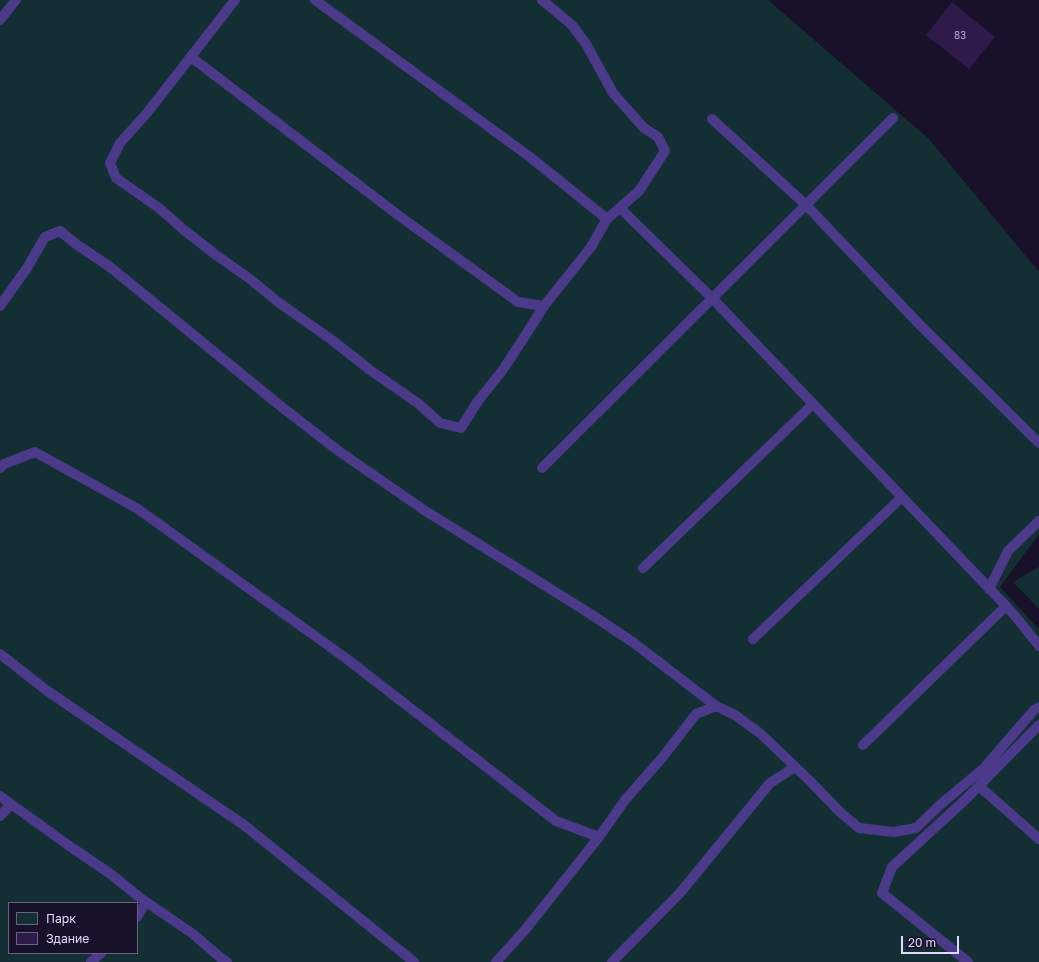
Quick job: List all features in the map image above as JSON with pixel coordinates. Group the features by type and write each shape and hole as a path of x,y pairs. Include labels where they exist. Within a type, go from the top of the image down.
{"lane":[{"path":"0,20 16,0"},
{"path":"235,0 147,113 120,143 110,163 116,178 160,208 184,230 216,255 250,279 278,302 332,340 370,370 419,404 440,423 460,428 478,401 502,371 544,306 591,247 607,219 639,190 665,151 658,137 644,128 613,93 586,44 572,25 542,0"},
{"path":"315,0 530,157 607,219"},
{"path":"191,57 398,215 518,302 544,306"},
{"path":"542,468 893,118"},
{"path":"712,119 806,205 919,324 1039,443"},
{"path":"620,208 712,298 1006,606 1039,646"},
{"path":"0,306 27,268 45,237 60,231 76,244 110,267 277,404 340,452 424,510 634,642 716,706 735,715 761,734 840,812 859,828 894,832 916,828 941,804 984,768 1034,710 1039,707"},
{"path":"643,568 813,404"},
{"path":"0,468 4,464 35,452 138,509 347,659 556,821 599,837"},
{"path":"753,639 902,497"},
{"path":"989,589 1008,551 1039,521"},
{"path":"863,745 1006,606"},
{"path":"0,654 46,690 244,825 414,962"},
{"path":"496,962 525,930 599,837 625,800 662,758 696,714 716,706"},
{"path":"968,962 882,893 892,867 966,799 1039,725"},
{"path":"612,962 680,893 770,783 795,767"},
{"path":"979,786 1039,839"},
{"path":"0,796 112,875 146,902 193,934 227,962"},
{"path":"0,816 11,804"},
{"path":"138,914 146,902"},
{"path":"91,962 100,954"}],"green space":[{"path":"0,0 768,0 929,139 1039,272 1039,534 1000,587 1039,629 1039,962 0,962"},
{"path":"1039,567 1039,609 1013,582"}],"building":[{"path":"952,2 995,37 969,69 926,35"}]}
